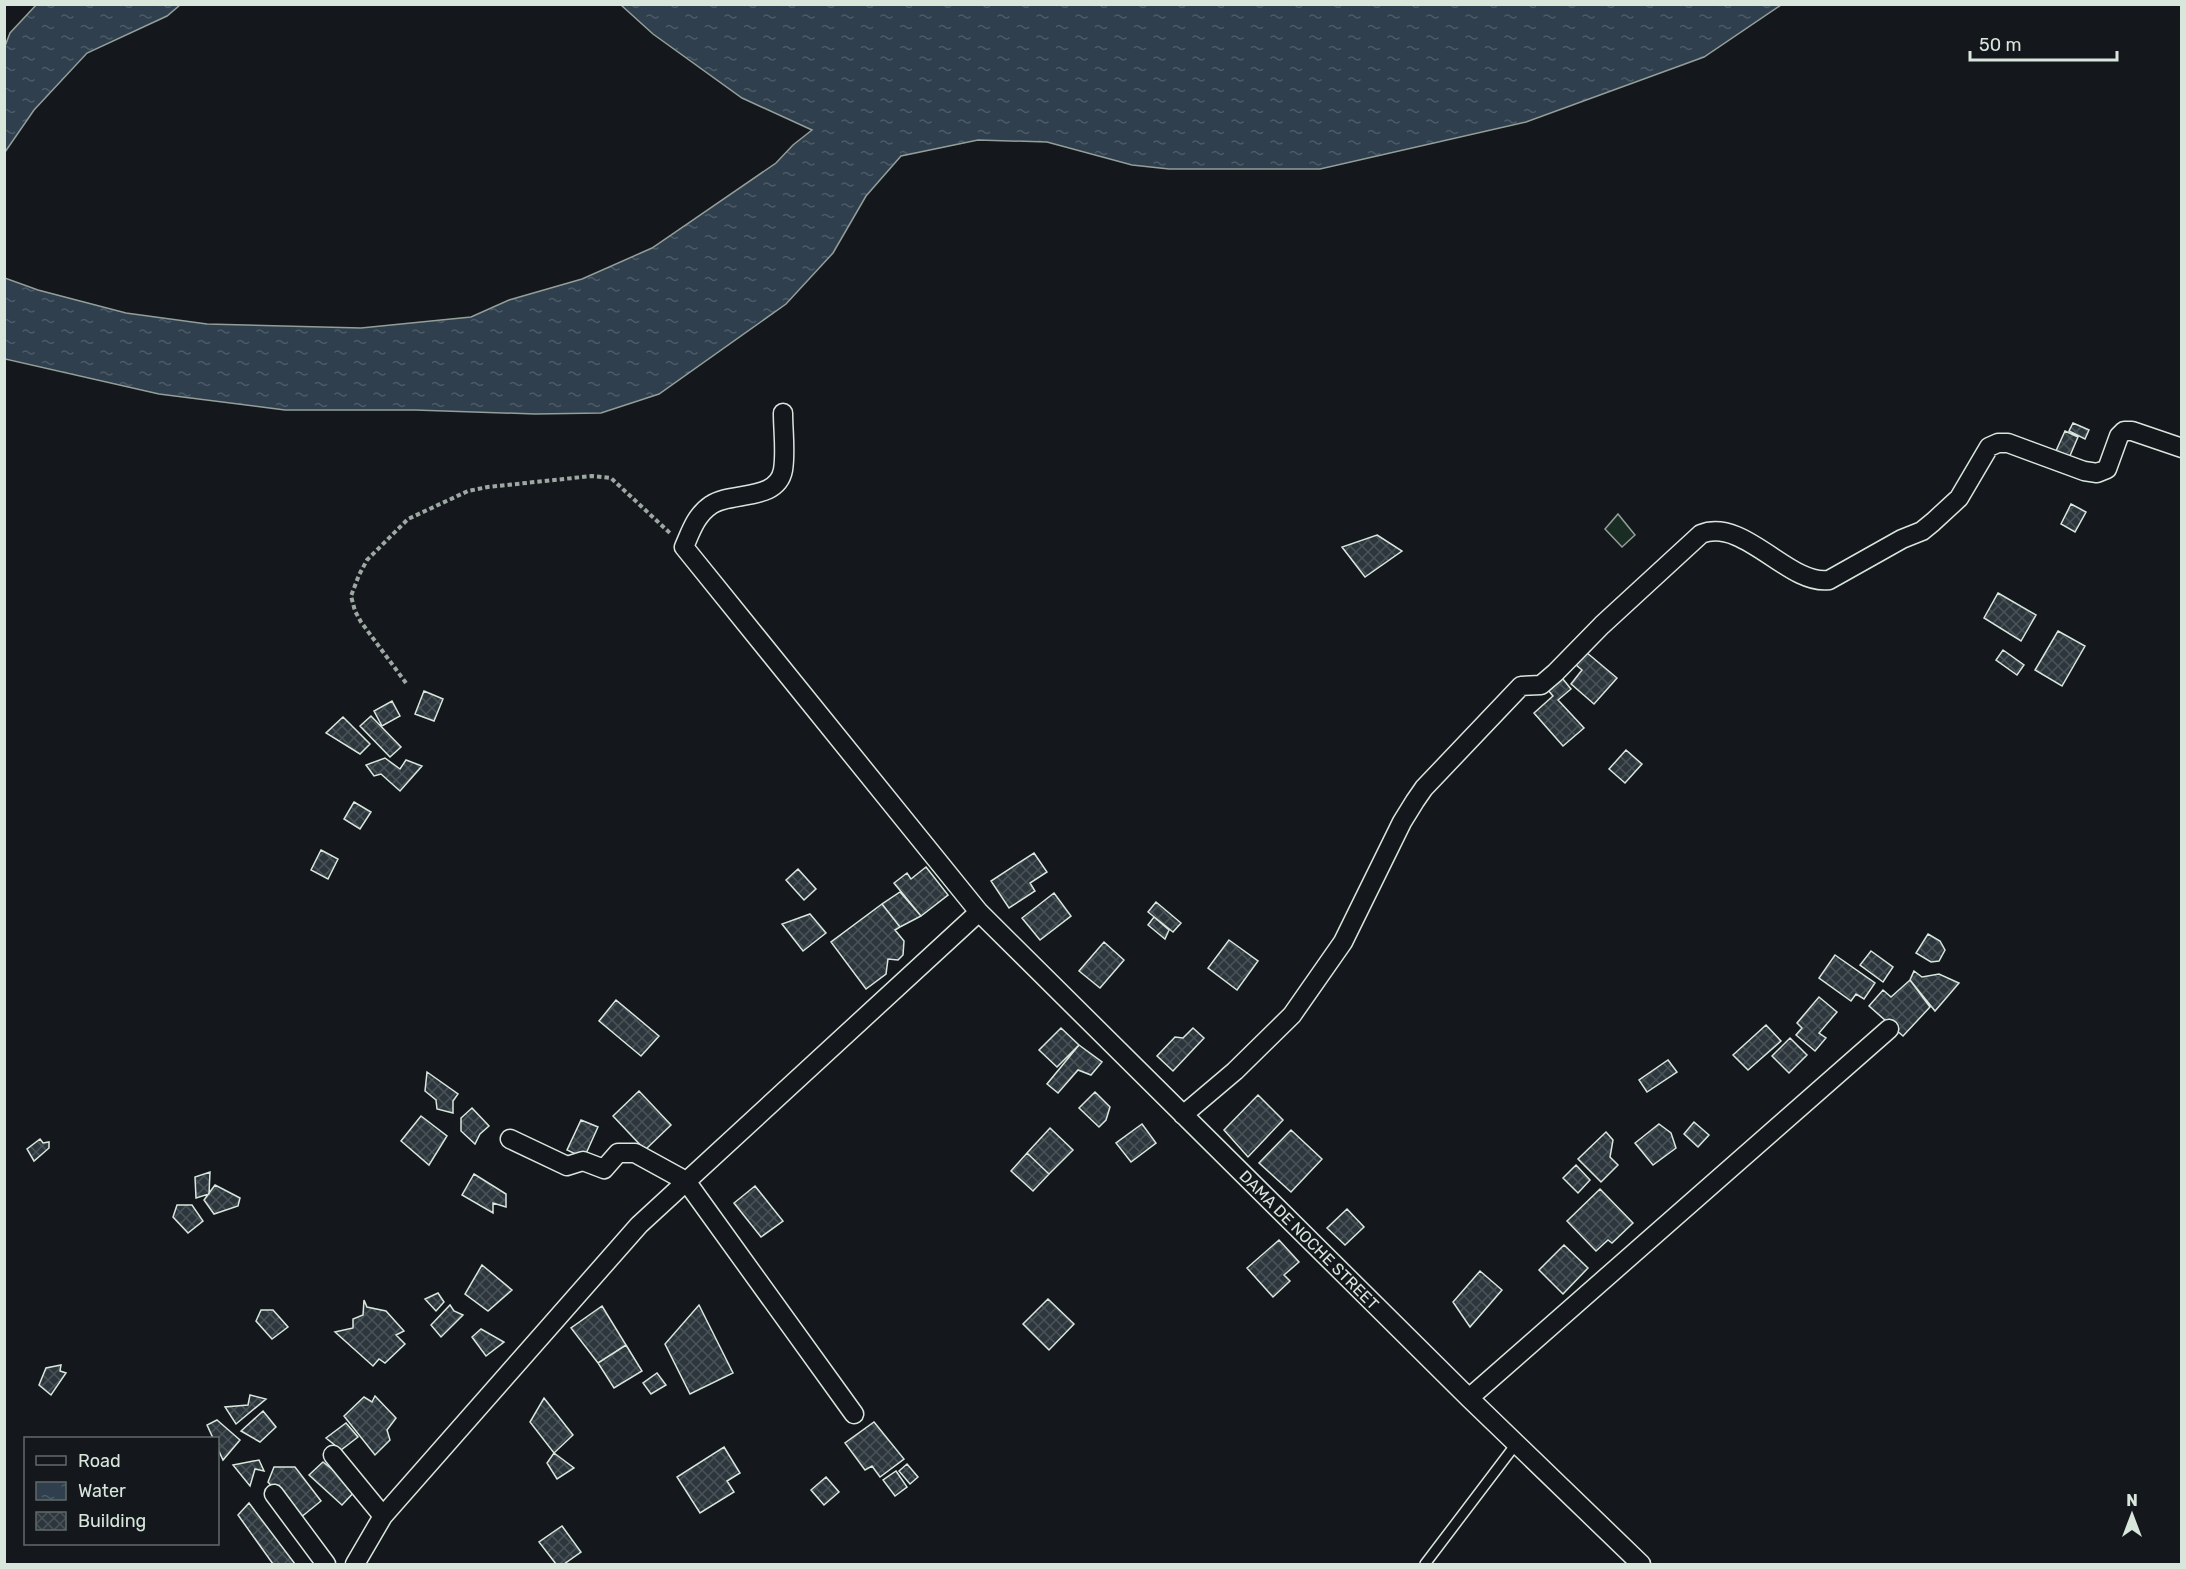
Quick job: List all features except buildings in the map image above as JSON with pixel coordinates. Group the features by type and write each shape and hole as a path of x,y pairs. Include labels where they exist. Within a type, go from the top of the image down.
{"street":[{"path":"684,548 694,522 711,505 719,501 757,494 777,483 783,471 783,413"},
{"path":"1184,1115 1236,1071 1292,1015 1343,942 1402,822 1424,788 1510,696 1521,686 1540,685 1555,673 1602,625 1701,534 1711,530 1722,530 1803,575 1816,580 1829,580 1902,539 1922,531 1959,498 1989,447 1998,443 2008,443 2084,471 2097,473 2107,470 2124,431 2132,431 2181,448"},
{"name":"DAMA DE NOCHE STREET","path":"684,548 979,912 1469,1398 1641,1564"},
{"path":"355,1564 383,1516 639,1225 979,912"},
{"path":"1469,1398 1889,1029"},
{"path":"510,1139 567,1166 579,1161 604,1169 618,1153 635,1153 686,1181 854,1414"},
{"path":"333,1455 383,1516"},
{"path":"274,1494 326,1564"}],"lane":[{"path":"1425,1564 1516,1444"}],"path":[{"path":"406,683 361,622 351,596 358,575 368,560 408,519 425,510 468,491 488,487 575,476 611,478 684,548"}],"green space":[{"path":"1618,514 1635,535 1622,547 1605,529"}],"water":[{"path":"37,4 180,5 167,16 87,53 34,110 5,152 5,46 10,33"},
{"path":"621,5 1781,5 1704,57 1526,122 1320,169 1169,169 1132,165 1047,142 978,140 901,156 866,196 833,253 786,304 659,394 601,413 285,410 159,394 5,359 5,278 38,290 126,313 207,324 361,328 471,317 509,300 582,279 652,248 776,163 812,130 742,98 653,34"}]}
